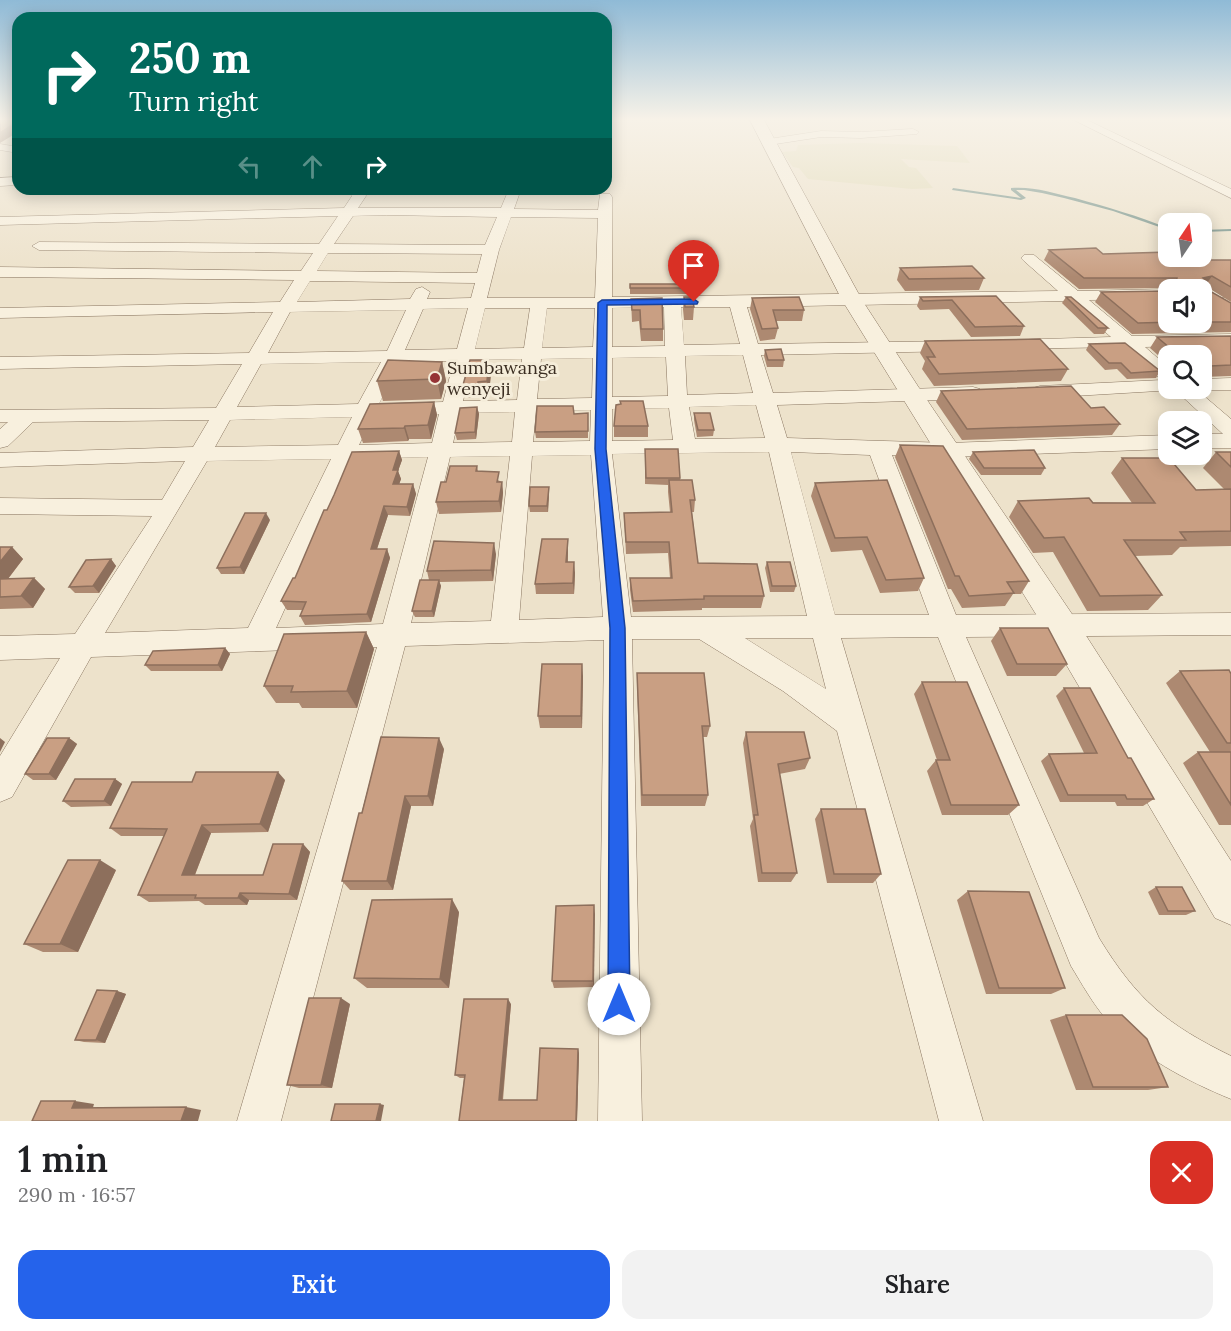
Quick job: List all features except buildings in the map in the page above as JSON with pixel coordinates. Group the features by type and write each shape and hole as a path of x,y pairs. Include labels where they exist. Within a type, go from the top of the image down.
{"street":[{"path":"785,172 852,300 1062,627 1231,902"},
{"path":"1186,172 1231,194"},
{"path":"0,786 83,645 169,508 284,308 359,195"},
{"path":"259,1121 394,636 491,250 512,195"},
{"path":"605,197 601,449 618,628 620,1121"},
{"path":"0,221 347,212 605,214"},
{"path":"29,220 42,232 36,257 39,273"},
{"path":"39,246 491,250"},
{"path":"257,638 394,355 428,278 444,250"},
{"path":"1029,258 1158,368"},
{"path":"0,272 484,278"},
{"path":"1212,293 1231,292"},
{"path":"0,313 477,303 737,302 1158,294"},
{"path":"1212,299 1231,311"},
{"path":"672,302 678,403 685,447"},
{"path":"737,302 778,445 824,627 961,1121"},
{"path":"504,632 521,450 539,303"},
{"path":"0,363 1231,339"},
{"path":"1212,385 1231,384"},
{"path":"1022,392 1158,386"},
{"path":"0,416 365,411 526,404 678,403 989,393"},
{"path":"1196,399 1231,430"},
{"path":"0,441 27,416"},
{"path":"1212,441 1231,441"},
{"path":"0,460 199,454 778,445 949,450 1158,442"},
{"path":"879,449 905,522 947,626 1085,952 1106,985 1134,1019 1193,1060 1231,1078"},
{"path":"0,506 169,508"},
{"path":"0,648 618,628 1062,627 1231,624"},
{"path":"704,628 793,682 852,724"}],"shaded area":[{"path":"803,172 920,172 933,188 912,189 808,179"}],"waterway":[{"path":"953,189 1021,199 1024,198 1012,189 1042,192 1158,225"},
{"path":"1212,231 1231,230"}],"place":[{"name":"Sumbawanga wenyeji","path":"435,378"}],"route":[{"path":"619,1004 618,628 601,449 602,303 694,302"}]}
